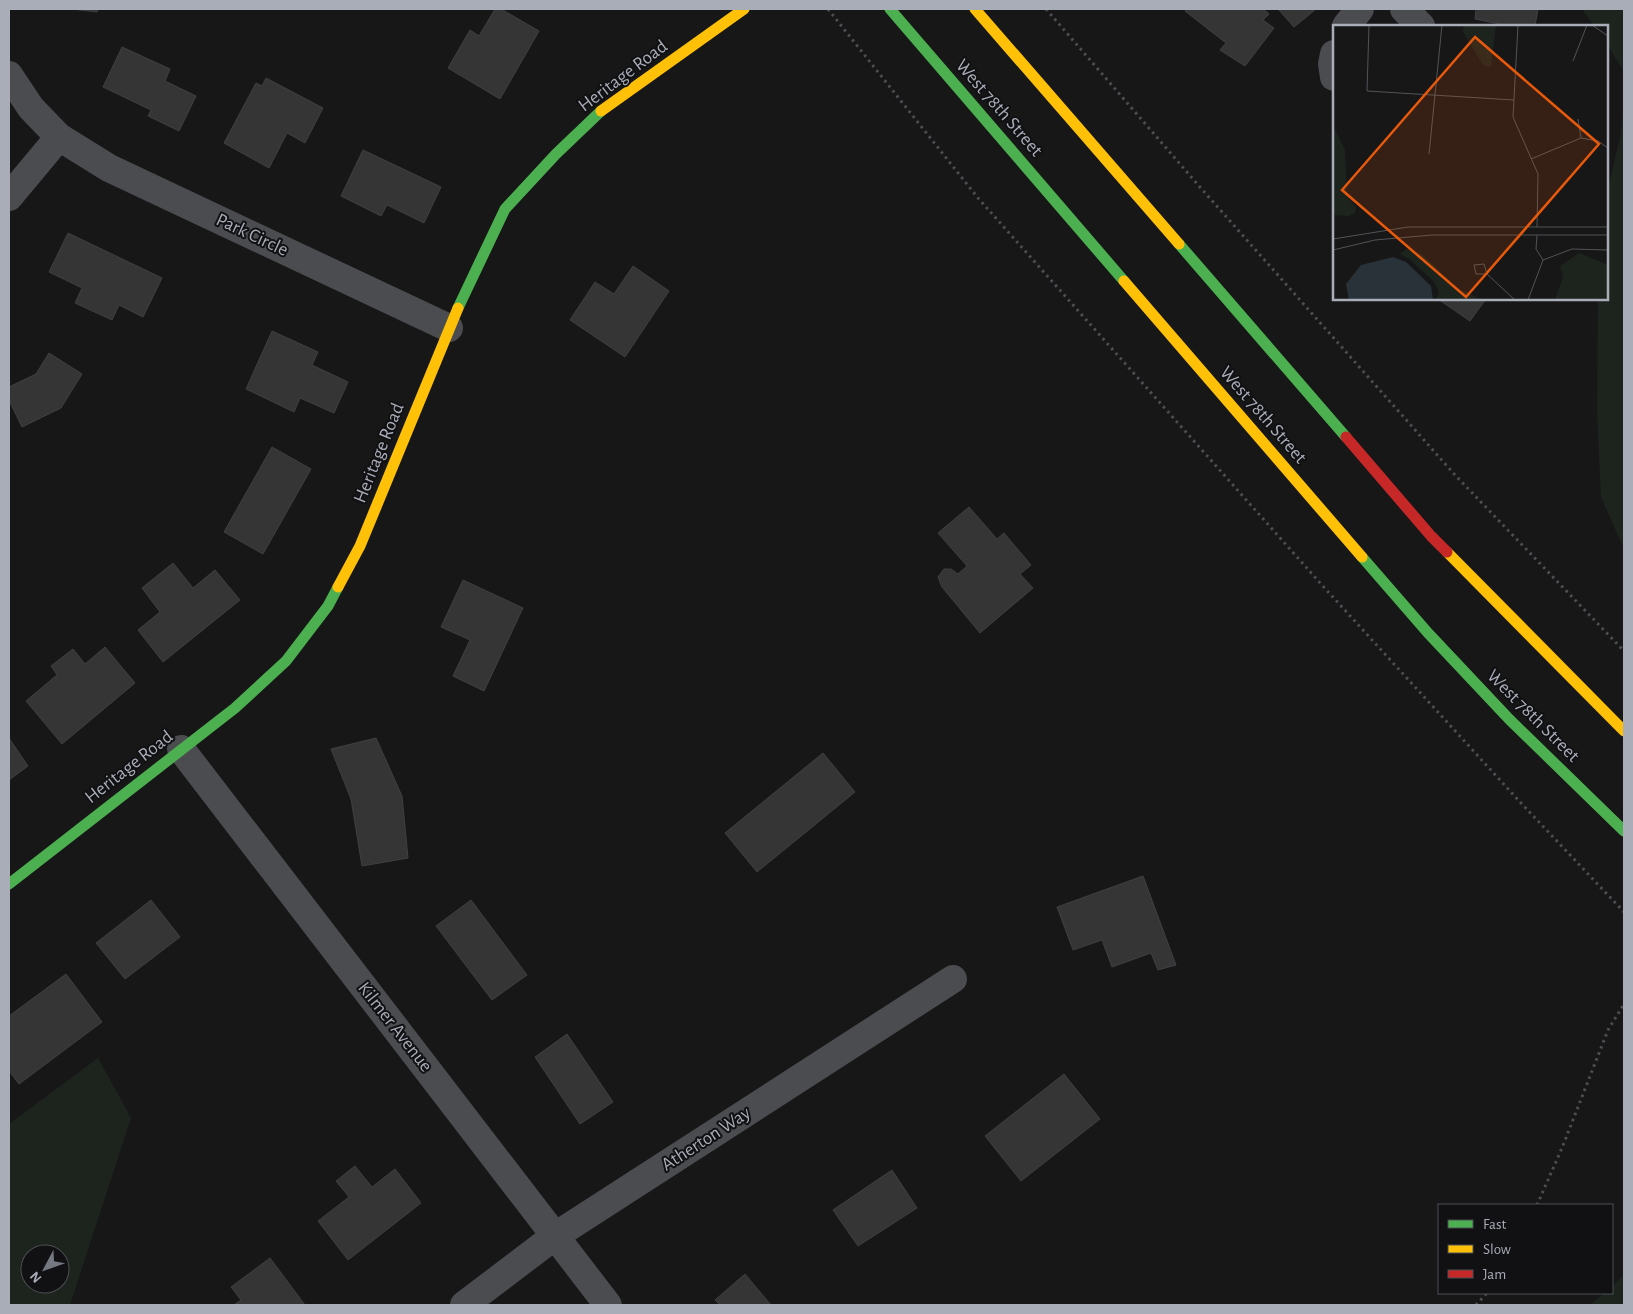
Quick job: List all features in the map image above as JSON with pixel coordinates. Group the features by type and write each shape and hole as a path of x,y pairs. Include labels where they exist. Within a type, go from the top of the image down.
{"main road":[{"name":"Heritage Road","path":"9,884 235,708 286,661 328,606 360,546 449,328 505,209 556,154 606,106 744,9"},
{"name":"West 78th Street","path":"890,9 1428,633 1509,719 1624,831"},
{"path":"975,9 1431,536 1624,731"}],"street":[{"path":"1347,25 1360,9"},
{"path":"1404,9 1421,25"},
{"name":"Park Circle","path":"9,75 31,108 59,137 109,168 449,328"},
{"path":"9,197 59,137"},
{"name":"Kilmer Avenue","path":"181,749 608,1305"},
{"name":"Atherton Way","path":"464,1305 555,1236 953,979"}],"path":[{"path":"828,9 978,198 1036,265 1321,584 1520,802 1624,912"},
{"path":"1046,9 1199,186 1455,476 1624,651"},
{"path":"1537,1204 1562,1148 1608,1030 1624,1004"},
{"path":"1476,1305 1486,1294"}],"shaded area":[{"path":"1584,9 1624,9 1624,71 1608,47 1608,25 1593,25 1584,12"},
{"path":"1624,98 1624,549 1601,497 1597,411 1598,300 1608,300 1608,188 1621,134"},
{"path":"98,1058 131,1118 70,1305 9,1305 9,1124"},
{"path":"1624,1275 1624,1305 1590,1305 1603,1294 1613,1294 1613,1285"}],"building":[{"path":"72,9 98,9 97,12"},
{"path":"495,9 501,9 539,31 500,99 448,68 470,30 479,36"},
{"path":"1187,9 1263,9 1269,14 1263,20 1274,28 1245,66 1220,50 1226,43 1185,11"},
{"path":"1278,9 1316,9 1294,27"},
{"path":"1476,9 1538,9 1535,25 1505,25 1475,19"},
{"path":"122,47 170,69 165,81 196,96 179,131 148,116 151,110 103,87"},
{"path":"266,78 323,108 305,143 287,133 269,168 224,143 256,83 262,86"},
{"path":"363,150 441,187 424,223 387,205 381,216 341,196"},
{"path":"68,233 162,278 143,317 119,305 112,320 75,303 82,288 49,272"},
{"path":"633,266 669,291 625,357 570,320 595,282 614,294"},
{"path":"1439,300 1485,300 1470,321"},
{"path":"272,331 318,352 312,365 348,382 334,413 300,398 294,412 246,389"},
{"path":"49,353 82,374 61,408 22,427 9,400 9,387 36,374"},
{"path":"272,447 311,469 263,554 224,532"},
{"path":"969,507 997,539 1004,533 1031,565 1020,574 1033,588 980,633 942,587 938,577 944,569 951,569 958,574 967,566 938,533"},
{"path":"173,563 193,588 215,570 240,600 163,662 138,630 160,612 142,588"},
{"path":"463,580 523,608 484,691 453,676 470,640 441,627"},
{"path":"105,647 135,683 62,744 26,701 57,675 51,666 73,649 85,664"},
{"path":"9,738 28,766 9,780"},
{"path":"376,738 402,796 408,858 362,866 351,799 331,749"},
{"path":"823,753 855,792 757,872 725,833"},
{"path":"1143,876 1176,965 1158,970 1151,953 1112,967 1102,940 1073,950 1057,907"},
{"path":"151,900 180,937 125,979 96,943"},
{"path":"471,900 527,975 492,1000 436,926"},
{"path":"66,974 102,1022 19,1084 9,1071 9,1016"},
{"path":"567,1034 613,1102 580,1124 535,1057"},
{"path":"1064,1074 1100,1119 1021,1181 985,1136"},
{"path":"355,1166 372,1187 395,1169 421,1203 348,1260 318,1221 349,1197 336,1181"},
{"path":"892,1170 917,1208 858,1246 833,1210"},
{"path":"270,1258 305,1305 234,1305 241,1300 231,1287"},
{"path":"745,1274 771,1305 720,1305 715,1300"}],"traffic: fast":[{"path":"890,9 1124,281"},
{"path":"458,308 505,209 556,154 601,111"},
{"path":"1179,244 1346,437"},
{"path":"1362,557 1428,633 1509,719 1624,831"},
{"path":"9,884 235,708 286,661 328,606 338,587"}],"traffic: slow":[{"path":"601,111 744,9"},
{"path":"975,9 1179,244"},
{"path":"1124,281 1362,557"},
{"path":"338,587 360,546 458,308"},
{"path":"1447,552 1624,731"}],"traffic: jam":[{"path":"1346,437 1447,552"}]}
